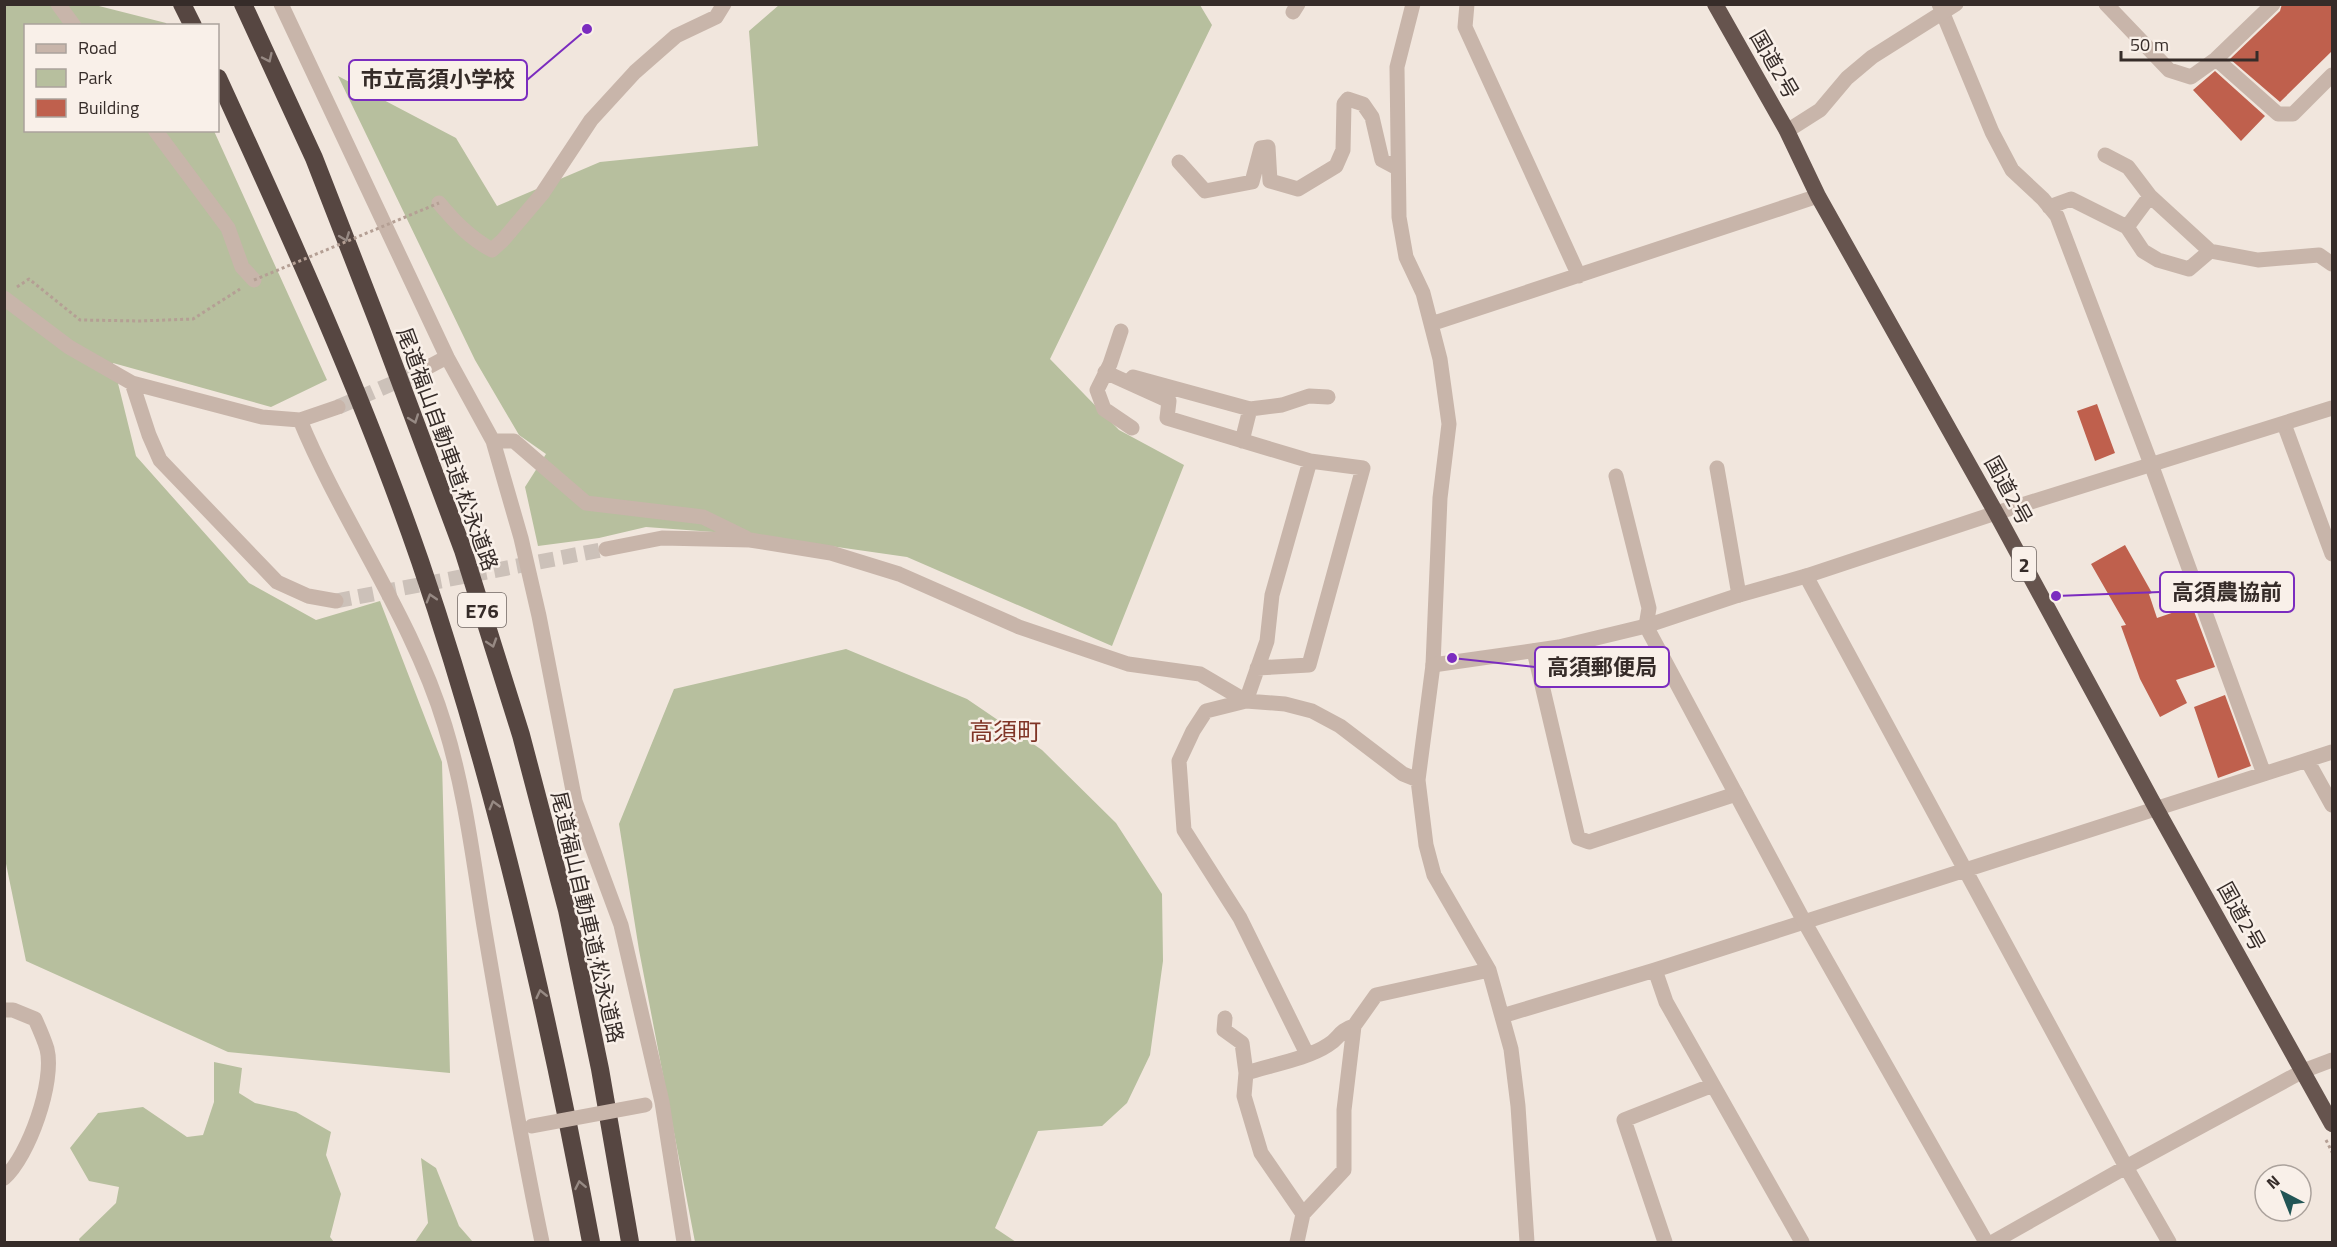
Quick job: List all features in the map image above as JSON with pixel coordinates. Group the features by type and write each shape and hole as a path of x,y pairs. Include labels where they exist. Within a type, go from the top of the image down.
{"highway":[{"path":"182,4 192,24"},
{"name":"尾道福山自動車道;松永道路","path":"243,4 314,158 379,325 463,550 522,735 567,910 600,1069 630,1242"},
{"name":"国道2号","path":"1715,4 1787,131 1818,196 1996,513 2157,810 2332,1124"},
{"name":"E76","path":"219,80 337,342 420,561 479,751 525,922 561,1080 591,1242"}],"street":[{"path":"58,4 73,24"},
{"path":"281,4 447,357 493,441 521,538 537,605 575,801 621,925 662,1102 684,1242"},
{"path":"439,203 475,241 492,250 542,194 591,120 635,72 676,36 716,17 724,4"},
{"path":"1413,4 1396,67 1399,217 1406,257 1423,293 1440,359 1449,424 1440,498 1432,665 1418,780 1426,846 1434,875 1489,970 1511,1048 1518,1106 1527,1242"},
{"path":"1467,4 1465,27 1579,276"},
{"path":"1787,131 1820,110 1847,78 1872,57 1942,7 1956,4"},
{"path":"2116,8 2169,70 2191,77 2216,59 2273,4"},
{"path":"1942,7 1992,132 2012,170 2056,216 2151,464 2264,774"},
{"path":"2216,59 2278,114 2293,114 2332,75"},
{"path":"1179,162 1205,191 1252,182 1262,148 1268,147 1270,181 1298,189 1336,166 1343,150 1344,105 1348,99 1363,104 1372,117 1382,160 1397,168"},
{"path":"156,132 228,228 242,267 254,280"},
{"path":"2105,155 2128,167 2150,196 2210,251 2258,260 2319,255 2332,264"},
{"path":"1431,324 1818,196"},
{"path":"2127,227 2150,196"},
{"path":"2049,207 2071,199 2127,227 2143,251 2158,260 2189,269 2210,251"},
{"path":"9,294 69,347 132,382 262,417 300,420 338,407"},
{"path":"1121,331 1097,390 1104,409 1132,428"},
{"path":"419,372 447,357"},
{"path":"1107,368 1250,409 1282,405 1309,396 1328,397"},
{"path":"1107,368 1169,401 1167,418 1310,461 1363,468 1309,665 1257,668"},
{"path":"132,382 149,435 160,460 277,582 308,596 336,601"},
{"path":"1432,665 1559,647 1646,626 2332,408"},
{"path":"1242,441 1250,409"},
{"path":"300,420 316,459 418,651 445,725 461,789 525,1128 542,1242"},
{"path":"2284,424 2332,554"},
{"path":"493,441 514,441 586,503 704,517 750,540"},
{"path":"1246,701 1267,641 1272,595 1310,461"},
{"path":"1717,468 1739,595"},
{"path":"1616,476 1649,608 1646,626 1805,923 1986,1242"},
{"path":"606,549 662,538 750,540 831,553 899,574 1019,627 1128,664 1200,674 1246,701"},
{"path":"1806,576 2126,1167 2169,1242"},
{"path":"1534,651 1578,838 1589,842 1736,794"},
{"path":"1307,1054 1240,918 1184,830 1179,761 1193,731 1206,711 1246,701 1285,704 1312,711 1340,726 1404,774 1418,780"},
{"path":"1502,1016 1805,923 1965,869 2157,810 2332,752"},
{"path":"2307,760 2332,805"},
{"path":"1297,1242 1303,1214 1344,1170 1344,1110 1354,1026 1376,995 1489,970"},
{"path":"1655,970 1666,1002 1802,1242"},
{"path":"4,1010 13,1010 35,1019 47,1051 45,1099 25,1148 11,1172 4,1178"},
{"path":"1225,1018 1224,1030 1242,1042 1246,1073 1244,1096 1261,1153 1303,1214"},
{"path":"1246,1073 1329,1045 1342,1030 1354,1026"},
{"path":"1993,1242 2303,1071 2332,1060"},
{"path":"1665,1242 1624,1120 1713,1085"},
{"path":"525,1128 662,1102"}],"path":[{"path":"9,294 29,279 80,320 193,319 254,280 439,203"}],"green space":[{"path":"4,5 95,5 166,24 24,24 24,132 214,132 327,380 271,407 113,363 136,456 249,583 316,620 380,601 442,762 450,1073 228,1052 26,961 4,854"},
{"path":"779,5 1200,5 1212,25 1050,359 1119,430 1184,465 1112,646 907,557 754,535 646,527 599,538 538,546 525,487 546,454 519,435 475,360 338,76 456,138 497,206 600,162 758,146 749,31"},
{"path":"846,649 967,699 1042,750 1116,823 1162,894 1163,961 1150,1055 1127,1103 1102,1126 1038,1131 995,1228 1016,1242 695,1242 639,950 619,824 674,689"},
{"path":"214,1062 242,1068 239,1093 255,1103 296,1112 331,1132 326,1155 341,1194 330,1237 334,1242 80,1242 79,1239 116,1203 119,1187 89,1181 70,1148 98,1113 143,1107 187,1137 203,1135 214,1102"},
{"path":"421,1158 436,1168 459,1226 473,1242 415,1242 428,1223"}],"building":[{"path":"2282,4 2332,4 2332,51 2280,102 2230,59 2280,11"},
{"path":"2215,71 2265,116 2241,141 2193,90"},
{"path":"2097,404 2115,453 2095,461 2077,411"},
{"path":"2125,545 2152,593 2149,594 2157,618 2192,606 2215,667 2176,680 2187,703 2160,717 2140,679 2121,626 2126,625 2091,564"},
{"path":"2225,695 2251,766 2218,778 2194,707"}],"tunnel":[{"path":"338,407 419,372"},
{"path":"336,601 606,549"}],"place":[{"name":"市立高須小学校","path":"587,29"},
{"name":"高須農協前","path":"2056,596"},
{"name":"高須郵便局","path":"1452,658"}],"district":[{"name":"高須町","path":"1005,731"}]}
